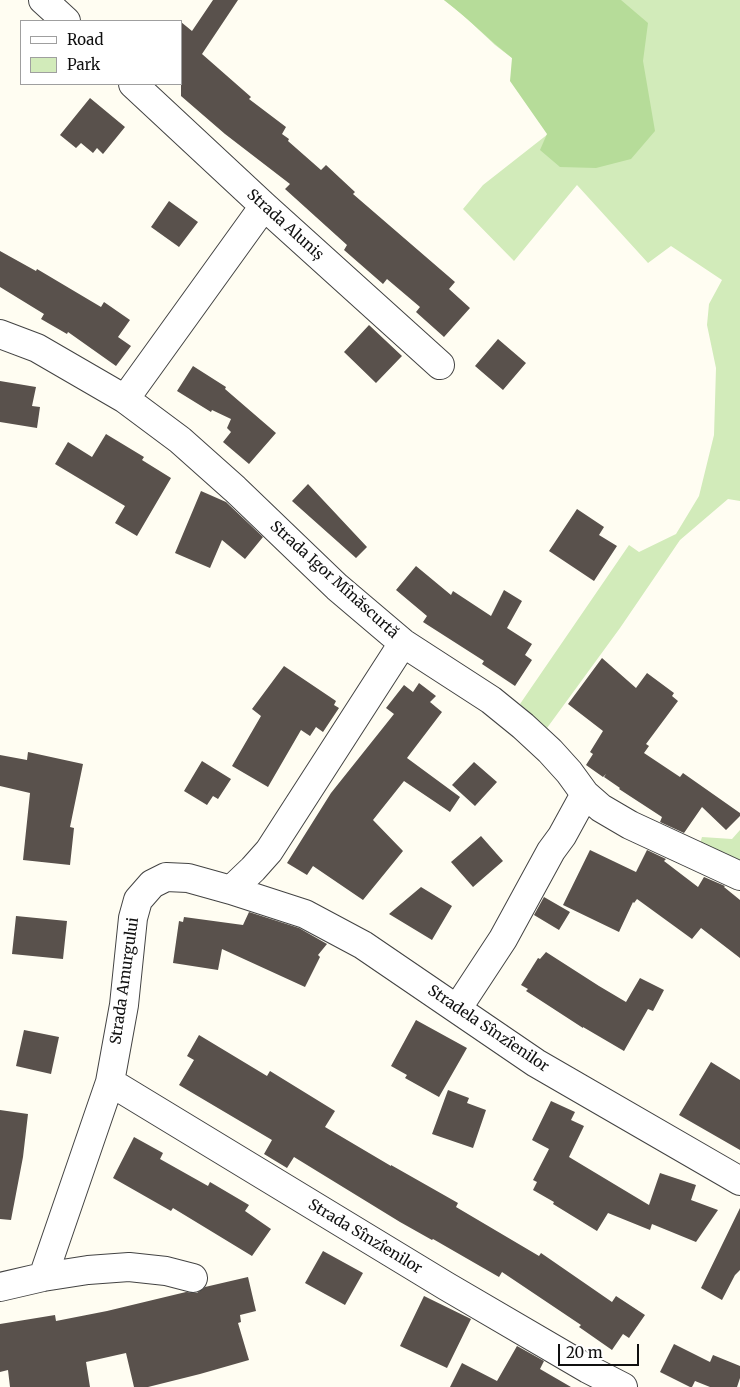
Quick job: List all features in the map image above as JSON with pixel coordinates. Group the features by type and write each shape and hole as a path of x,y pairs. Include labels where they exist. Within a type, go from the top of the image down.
{"street":[{"path":"43,0 65,20"},
{"name":"Strada Aluniș","path":"134,85 264,206 440,365"},
{"path":"125,399 264,206"},
{"name":"Strada Igor Mînăscurtă","path":"0,334 37,348 125,399 180,440 235,489 337,587 403,643 491,700 523,726 550,751 585,794 601,808 630,825 740,876"},
{"path":"231,890 269,851 403,643"},
{"path":"458,1009 502,939 585,794"},
{"name":"Strada Amurgului","path":"44,1276 110,1082 124,1005 133,918 138,900 152,884 166,877 188,878 231,890"},
{"name":"Stradela Sînzîenilor","path":"231,890 305,914 363,945 536,1063 740,1180"},
{"name":"Strada Sînzîenilor","path":"110,1082 446,1286 588,1369 623,1387"},
{"path":"0,1287 44,1276 128,1267 166,1271 193,1278"}],"green space":[{"path":"444,0 740,0 740,501 728,499 680,540 620,628 547,728 520,704 629,545 639,552 676,534 699,496 714,435 716,368 707,325 709,304 722,280 671,246 648,263 577,185 514,261 463,209 483,185 562,123 512,58"},
{"path":"444,0 621,0 648,23 643,61 655,131 631,159 596,168 560,167 540,150 547,134 510,81 512,58"},
{"path":"740,830 740,888 694,863 702,837 732,839"}],"building":[{"path":"213,0 238,0 202,54 251,97 249,99 286,127 282,134 289,139 288,141 321,170 326,165 355,192 353,194 455,282 449,289 470,308 444,337 416,312 420,307 387,279 383,284 344,250 347,245 285,189 290,184 225,134 181,96 182,23 192,31"},
{"path":"90,98 125,127 103,154 97,148 93,153 81,143 76,148 60,135"},
{"path":"169,201 198,222 179,247 151,227"},
{"path":"0,251 36,271 37,269 101,307 104,302 130,320 118,337 131,346 116,366 68,332 67,334 41,319 44,314 0,287"},
{"path":"369,325 402,356 376,383 344,352"},
{"path":"498,339 526,363 503,390 475,366"},
{"path":"193,366 226,387 225,389 276,433 249,464 223,442 231,432 227,428 231,419 212,410 211,412 177,391"},
{"path":"0,381 36,387 32,406 40,407 37,428 0,422"},
{"path":"106,434 144,457 142,460 171,478 137,536 115,523 125,506 55,464 68,442 92,457"},
{"path":"308,484 367,547 356,558 292,501"},
{"path":"201,491 226,502 263,537 245,559 222,540 210,568 175,553"},
{"path":"577,509 604,527 599,535 617,546 594,581 549,551"},
{"path":"416,566 451,595 453,591 491,616 504,590 522,601 507,628 532,644 525,655 532,660 515,686 482,664 484,661 423,622 427,616 396,590"},
{"path":"602,658 636,688 647,673 674,693 672,696 678,701 646,744 649,746 644,753 680,777 683,773 740,813 740,816 726,830 702,807 684,833 660,822 662,817 619,789 604,777 606,774 603,777 586,765 593,754 590,752 603,731 568,704"},
{"path":"284,666 336,701 334,705 339,708 323,732 316,727 310,736 301,730 268,787 232,766 261,716 252,709"},
{"path":"419,683 436,696 430,702 442,712 407,758 460,797 450,812 404,781 373,820 403,851 363,900 313,866 307,875 287,863 331,793 394,714 386,708 404,685 413,692"},
{"path":"28,752 83,764 70,827 74,828 70,865 23,860 30,793 0,786 0,755 27,760"},
{"path":"202,761 231,779 218,799 213,796 207,805 184,791"},
{"path":"474,762 497,782 475,806 452,785"},
{"path":"481,836 503,861 473,887 451,862"},
{"path":"590,850 636,872 647,850 666,859 664,861 698,887 704,877 725,886 740,900 740,958 701,928 692,939 637,899 633,902 619,932 563,905"},
{"path":"421,887 452,906 432,940 389,914"},
{"path":"544,897 570,912 559,930 534,915"},
{"path":"249,912 299,928 327,944 318,955 320,957 305,987 222,949 218,970 173,963 179,921 183,922 184,917 243,925"},
{"path":"16,916 67,921 63,959 12,954"},
{"path":"546,952 626,1002 640,978 664,990 653,1011 648,1009 624,1051 583,1028 526,991 528,989 521,985 538,958 540,959"},
{"path":"416,1020 467,1048 439,1097 405,1078 407,1075 391,1066"},
{"path":"24,1030 59,1037 51,1074 16,1066"},
{"path":"199,1035 267,1076 270,1071 335,1111 325,1127 458,1203 456,1207 539,1256 541,1253 612,1302 616,1296 645,1315 629,1338 623,1334 612,1350 579,1327 581,1325 502,1272 499,1277 432,1240 294,1157 287,1168 264,1154 272,1140 179,1085 194,1060 187,1056"},
{"path":"711,1062 740,1080 740,1150 679,1115"},
{"path":"448,1090 469,1098 467,1103 486,1110 473,1148 432,1134"},
{"path":"551,1101 575,1112 571,1120 584,1126 569,1157 649,1205 660,1173 696,1185 691,1200 718,1210 696,1242 652,1224 650,1230 608,1213 597,1231 533,1190 537,1182 533,1180 549,1149 532,1140"},
{"path":"0,1110 28,1114 23,1157 11,1220 0,1219"},
{"path":"134,1137 163,1153 160,1159 208,1186 210,1182 249,1205 245,1211 271,1229 252,1256 173,1208 171,1211 113,1178"},
{"path":"740,1208 740,1270 735,1275 722,1300 701,1288"},
{"path":"323,1251 363,1273 345,1305 305,1283"},
{"path":"248,1277 256,1311 240,1315 241,1322 238,1323 249,1360 148,1387 134,1387 126,1353 86,1362 90,1387 10,1387 8,1370 0,1372 0,1324 55,1315 56,1321 186,1292 197,1293 205,1287"},
{"path":"424,1296 471,1319 447,1368 400,1346"},
{"path":"674,1344 710,1362 713,1355 740,1366 740,1378 737,1387 710,1387 695,1381 692,1387 690,1387 660,1372"},
{"path":"517,1346 544,1361 540,1369 571,1387 450,1387 462,1363 497,1381"}]}
